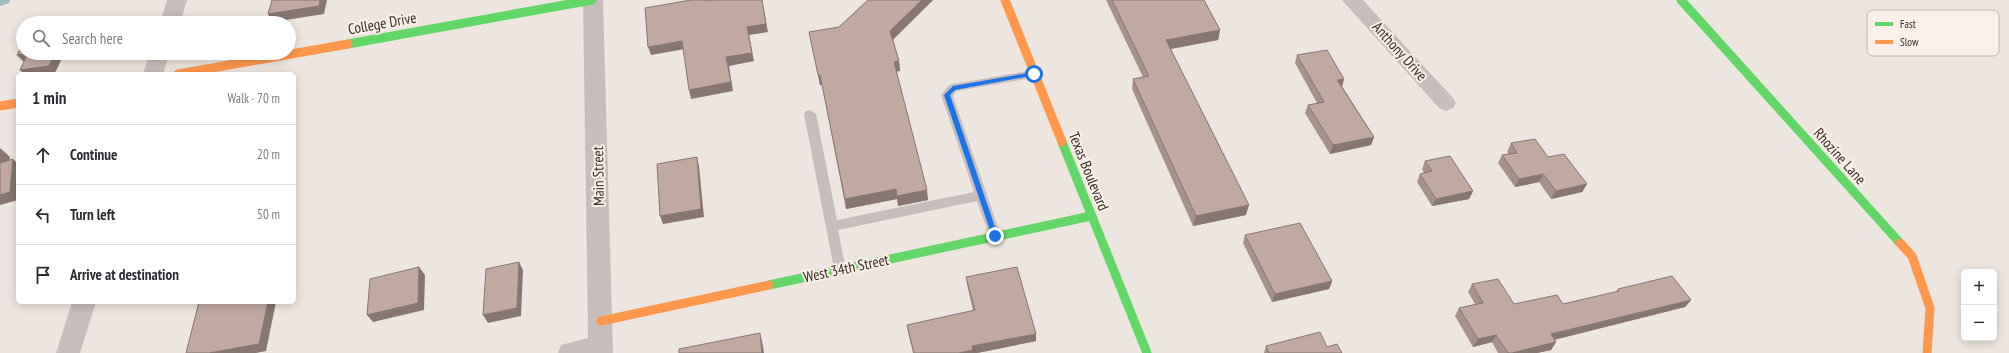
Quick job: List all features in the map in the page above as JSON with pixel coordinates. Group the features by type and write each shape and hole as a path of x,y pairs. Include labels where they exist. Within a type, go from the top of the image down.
{"street":[{"path":"172,16 177,0"},
{"name":"College Drive","path":"296,53 593,0"},
{"name":"Main Street","path":"593,0 601,350"},
{"name":"Texas Boulevard","path":"1004,0 1147,353"},
{"name":"Anthony Drive","path":"1352,0 1446,103"},
{"name":"Rhozine Lane","path":"1681,0 1912,256 1930,308 1927,353"},
{"path":"154,72 158,60"},
{"name":"College Drive","path":"189,72 257,60"},
{"path":"0,106 16,103"},
{"name":"West 34th Street","path":"601,322 1092,216"},
{"path":"68,353 83,304"},
{"path":"570,353 601,350"}],"lane":[{"path":"995,236 947,95 953,88 1034,74"},
{"path":"810,114 840,270"},
{"path":"832,226 981,195"}],"building":[{"path":"272,0 320,0 319,6 268,14"},
{"path":"691,0 762,0 766,24 747,27 752,53 726,57 731,82 689,90 682,41 648,47 645,8"},
{"path":"868,0 922,0 890,31 899,61 894,62 927,190 897,196 896,189 845,199 820,75 818,75 809,32 839,27"},
{"path":"1112,0 1204,0 1220,30 1166,40 1249,205 1196,216 1133,79 1149,76"},
{"path":"1327,50 1344,79 1337,80 1374,137 1333,145 1308,105 1324,102 1297,55"},
{"path":"25,60 52,60 49,66 20,70"},
{"path":"1535,139 1548,157 1564,154 1587,184 1556,191 1543,174 1519,179 1502,155 1517,153 1511,143"},
{"path":"1450,156 1473,191 1436,199 1420,174 1432,171 1425,161"},
{"path":"697,157 701,209 660,216 657,164"},
{"path":"13,159 10,192 0,195 0,163"},
{"path":"1300,223 1332,281 1275,294 1245,235"},
{"path":"519,262 517,308 483,315 486,269"},
{"path":"419,267 418,303 367,315 370,279"},
{"path":"1017,267 1036,334 972,346 973,350 959,353 914,353 907,325 975,310 966,277"},
{"path":"1672,276 1691,300 1551,334 1556,342 1512,353 1508,353 1496,335 1478,339 1459,308 1483,303 1472,284 1498,279 1514,304 1557,295 1563,304 1619,291 1618,289"},
{"path":"198,304 268,304 259,344 209,353 186,353"},
{"path":"1320,332 1327,347 1337,344 1342,353 1269,353 1266,346"},
{"path":"760,333 762,353 679,353 679,349"}],"waterway":[{"path":"0,2 6,0"}],"traffic: fast":[{"path":"348,44 592,0"},
{"path":"1681,0 1900,243"},
{"path":"1062,142 1147,353"},
{"path":"769,285 1091,216"}],"traffic: slow":[{"path":"1005,0 1062,142"},
{"path":"296,53 348,44"},
{"path":"189,72 257,60"},
{"path":"0,106 16,103"},
{"path":"1900,243 1912,256 1930,308 1927,353"},
{"path":"601,321 769,285"}],"route":[{"path":"995,236 947,95 953,88 1034,74"}]}
